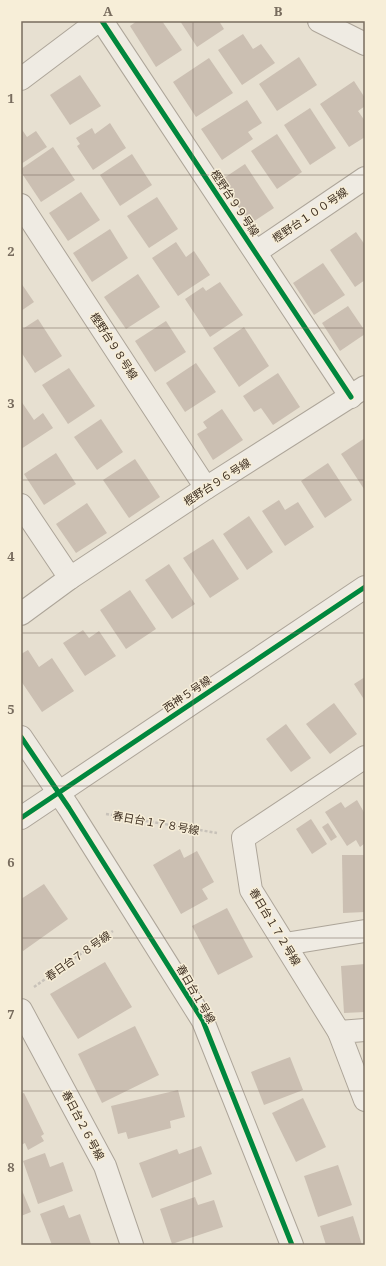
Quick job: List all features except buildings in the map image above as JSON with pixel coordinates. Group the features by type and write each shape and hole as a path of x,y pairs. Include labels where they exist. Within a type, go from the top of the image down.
{"street":[{"path":"21,79 98,21"},
{"name":"樫野台９９号線","path":"102,21 256,252 358,392"},
{"path":"319,21 365,44"},
{"name":"樫野台１００号線","path":"256,252 365,178"},
{"name":"樫野台９８号線","path":"21,205 206,488"},
{"name":"樫野台９６号線","path":"21,614 70,578 206,488 358,392"},
{"path":"21,505 70,578"},
{"name":"西神５号線","path":"21,818 64,800 365,587"},
{"name":"春日台１号線","path":"21,737 64,800 203,1021 292,1245"},
{"path":"243,838 365,757"},
{"name":"春日台１７２号線","path":"243,838 251,890 339,1032 365,1100"},
{"path":"285,944 365,931"},
{"name":"春日台２６号線","path":"21,1010 105,1166 132,1245"},
{"path":"339,1032 365,1030"}],"cycle path":[{"path":"102,21 351,397"},
{"path":"21,818 365,587"},
{"path":"21,737 69,808 203,1021 292,1245"}]}
